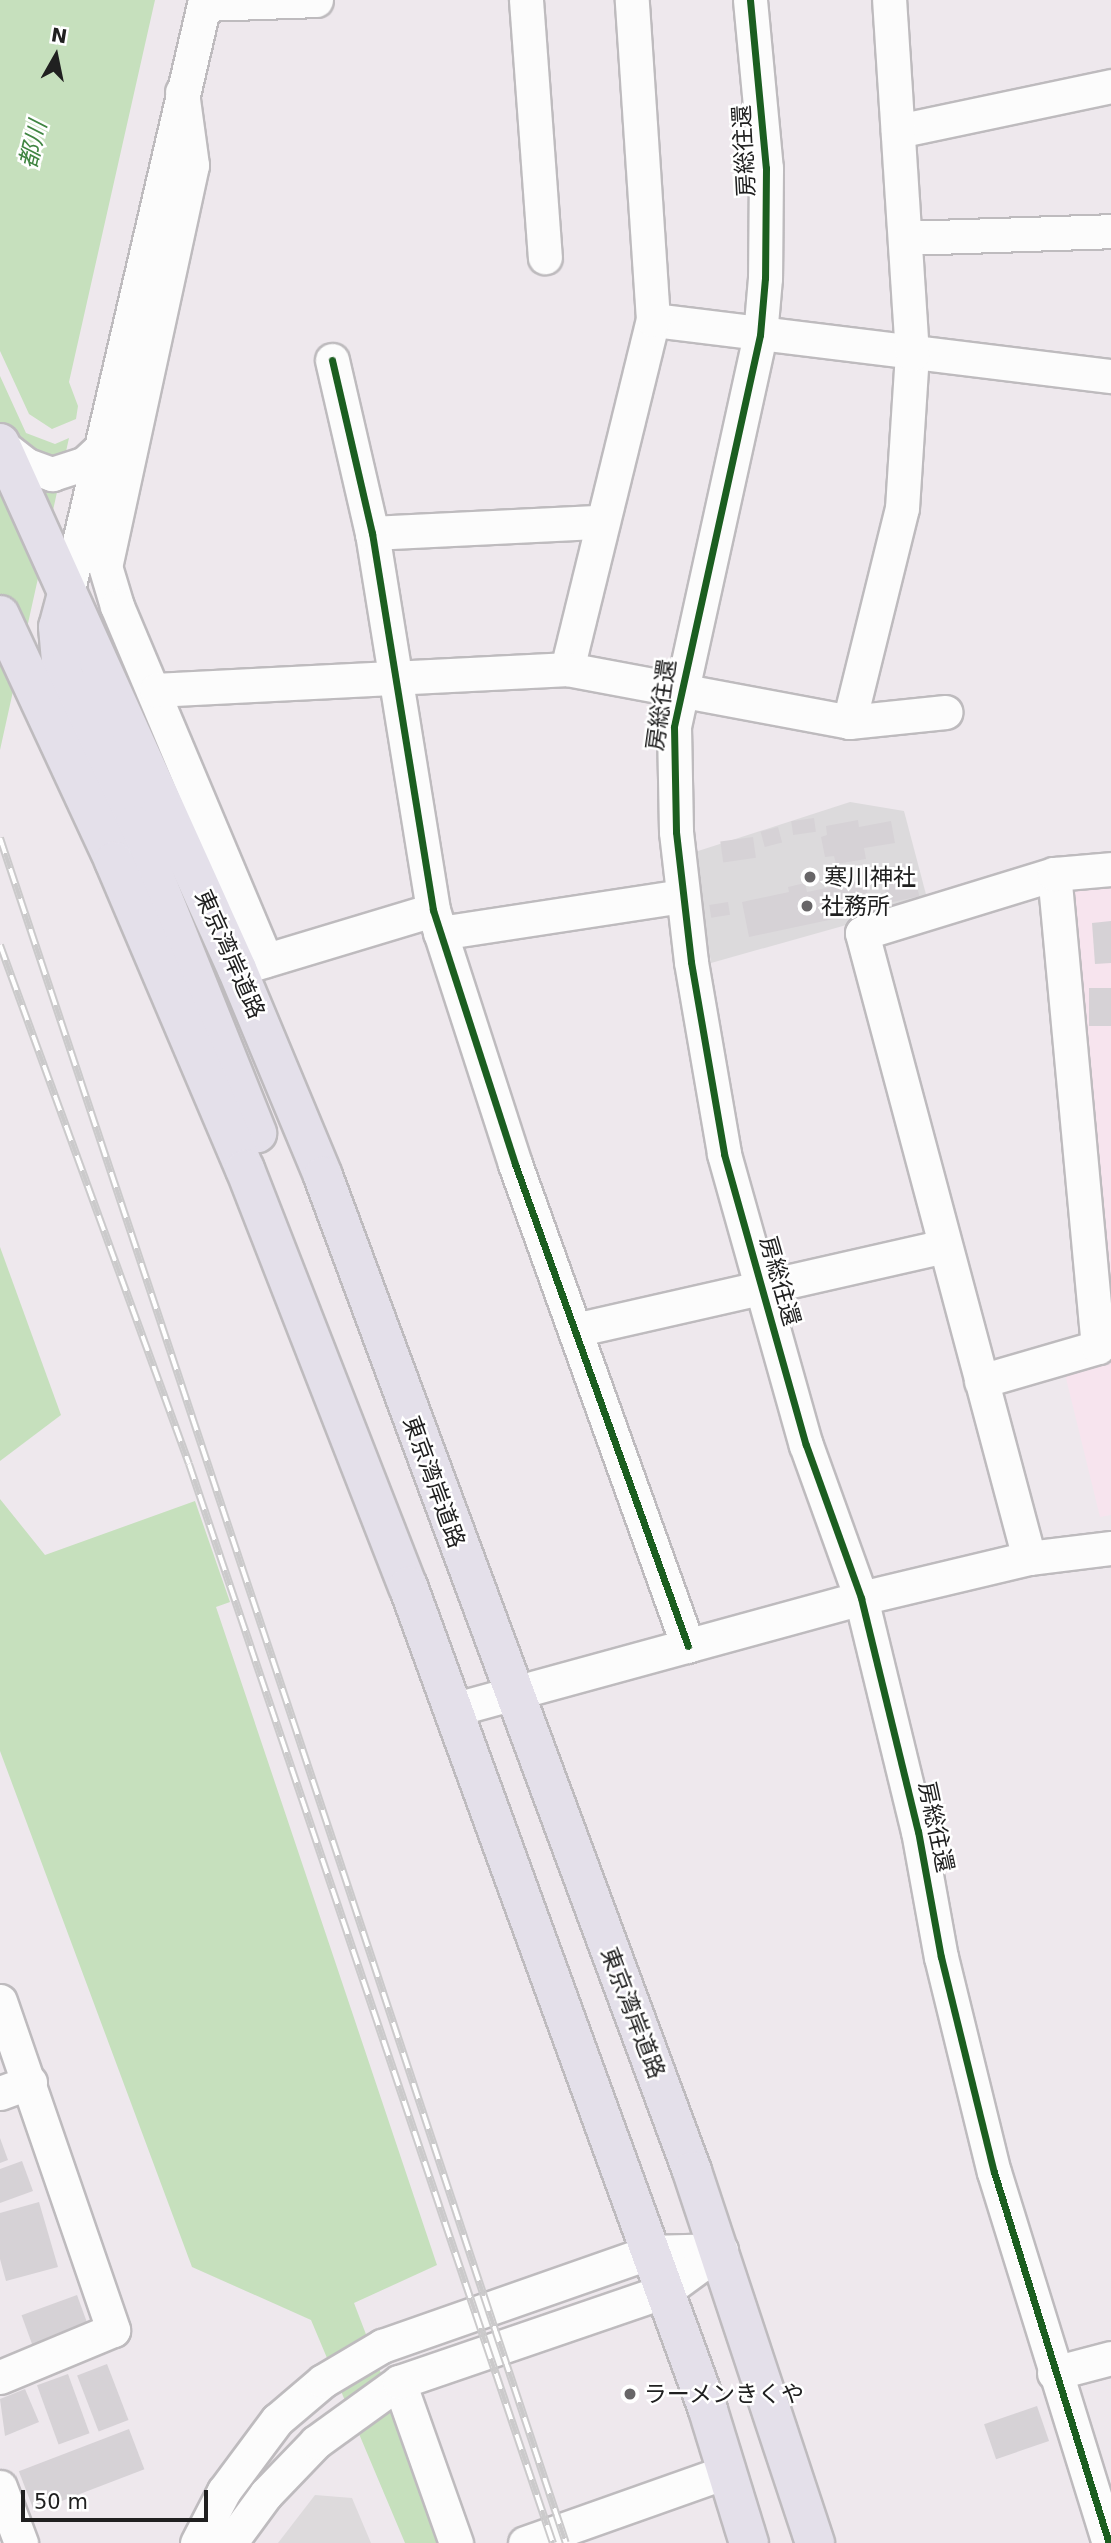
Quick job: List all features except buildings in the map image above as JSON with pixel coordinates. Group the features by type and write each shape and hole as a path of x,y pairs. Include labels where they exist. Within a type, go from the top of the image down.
{"highway":[{"name":"東京湾岸道路","path":"0,444 67,594 252,964 323,1176 512,1694 721,2250 816,2543"},
{"path":"67,594 57,638 62,672 134,825 354,1378 408,1586"},
{"path":"0,615 114,861 245,1170 408,1586 665,2291 729,2471 749,2543"}],"street":[{"path":"67,594 104,445 204,2 316,0"},
{"path":"526,0 545,257"},
{"path":"566,669 600,522 653,320 632,0"},
{"name":"房総往還","path":"750,0 766,168 765,278 760,335 681,693 672,763 682,896 724,1154 806,1444 860,1598 918,1831 941,1957 994,2172 1054,2373 1109,2543"},
{"path":"849,722 902,508 912,354 889,0"},
{"path":"898,131 1111,86"},
{"path":"182,92 192,164 105,566 117,606 156,690 252,964 436,921 682,896"},
{"path":"905,239 1111,231"},
{"path":"653,320 912,354 1111,376"},
{"path":"332,359 372,533 436,921 575,1329 688,1646"},
{"path":"0,444 27,465 52,474 85,463 104,445"},
{"path":"372,533 600,522"},
{"path":"156,690 566,669 681,693 849,722 945,712"},
{"path":"1029,1558 862,933 1054,874 1111,869"},
{"path":"981,1381 1098,1347 1054,874"},
{"path":"575,1329 945,1246"},
{"path":"452,1710 860,1598 1029,1558 1111,1548"},
{"path":"0,2001 15,2088 113,2330 0,2377"},
{"path":"197,2543 223,2491 260,2438 323,2381 382,2346 650,2252 721,2250"},
{"path":"230,2543 266,2494 316,2442 399,2382 665,2291 721,2250"},
{"path":"1054,2373 1111,2358"},
{"path":"399,2382 456,2543"},
{"path":"525,2543 729,2471"},
{"path":"0,2487 22,2543"}],"shaded area":[{"name":"寒川神社","path":"850,802 904,811 928,902 711,963 695,852"},
{"path":"1111,883 1111,1354 1072,896 1076,884"},
{"path":"1111,1354 1111,1515 1100,1517 1063,1366"},
{"path":"315,2495 352,2498 371,2543 278,2543"}],"water":[{"name":"都川","path":"0,0 155,0 69,382 78,406 76,419 52,429 29,414 0,351"},
{"path":"0,376 26,433 55,444 69,438 0,750"},
{"path":"0,1247 61,1415 0,1461"},
{"path":"0,1499 45,1555 195,1501 230,1602 216,1607 437,2265 354,2303 446,2543 405,2543 311,2320 192,2267 0,1751"}],"railway":[{"path":"0,838 566,2543"},
{"path":"0,945 189,1464 553,2543"}],"cycle path":[{"path":"750,0 766,168 765,278 760,335 674,727 676,832 691,962 724,1154 806,1445 861,1598 918,1831 941,1957 994,2172 1109,2543"},
{"path":"332,360 372,533 433,910 515,1164 688,1646"}],"place":[{"name":"寒川神社","path":"810,877"},
{"name":"社務所","path":"807,906"},
{"name":"ラーメンきくや","path":"630,2394"}]}
